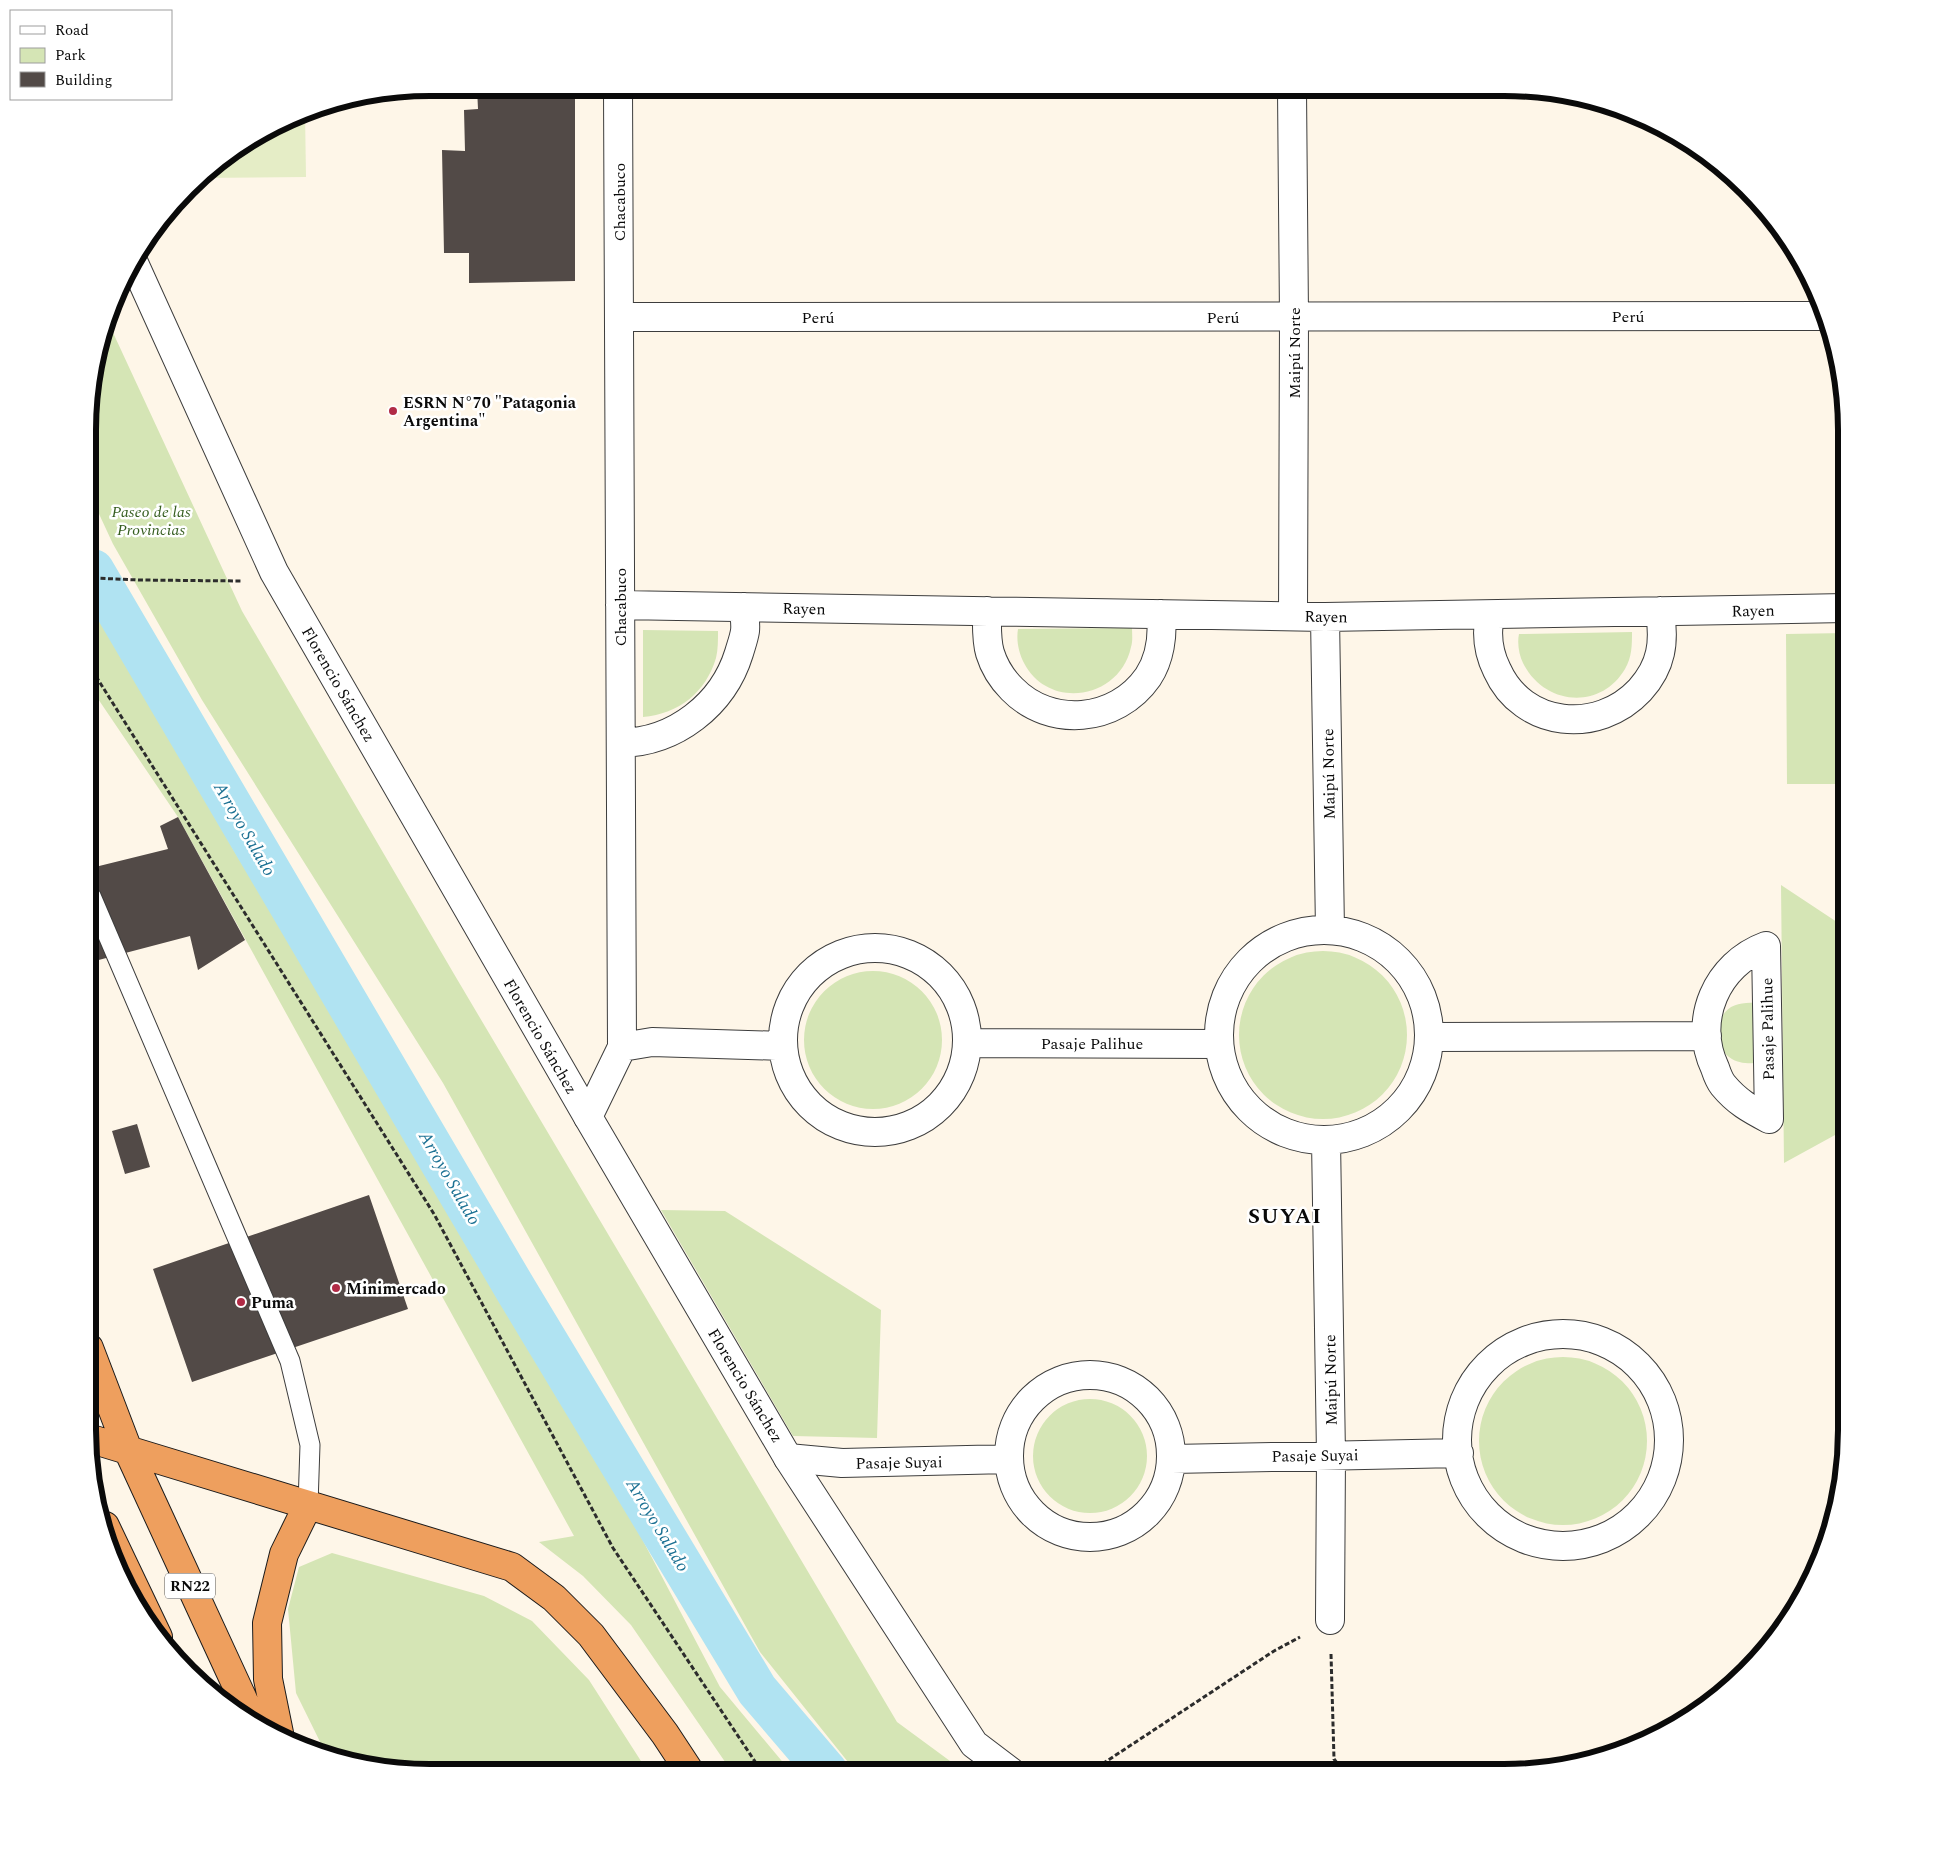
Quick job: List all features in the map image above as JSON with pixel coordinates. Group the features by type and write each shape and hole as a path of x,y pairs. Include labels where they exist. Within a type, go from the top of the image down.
{"highway":[{"name":"RN22","path":"96,1366 128,1450 248,1710"},
{"path":"96,1441 512,1567 554,1598 591,1635 665,1734 685,1764"},
{"path":"278,1727 268,1679 267,1623 284,1554 308,1505"}],"street":[{"name":"Chacabuco","path":"588,1117 622,1047 618,96"},
{"name":"Maipú Norte","path":"1292,96 1294,317 1293,616"},
{"name":"Florencio Sánchez","path":"137,270 274,572 588,1117 788,1458 974,1744 1000,1764"},
{"name":"Perú","path":"619,317 1817,316"},
{"name":"Rayen","path":"620,606 1325,617 1838,608"},
{"path":"621,743 639,742 678,729 710,704 734,670 745,632 744,607"},
{"path":"987,611 990,653 1002,679 1023,700 1048,713 1076,716 1104,711 1129,697 1148,676 1160,650 1161,614"},
{"path":"1490,615 1487,628 1490,657 1502,683 1524,704 1549,717 1576,720 1605,715 1630,701 1649,680 1660,654 1662,626 1660,612"},
{"name":"Maipú Norte","path":"1325,617 1330,930"},
{"path":"1314,929 1348,931 1380,945 1406,968 1424,998 1430,1032 1429,1037 1425,1066 1410,1097 1386,1121 1355,1136 1319,1141 1284,1134 1254,1115 1231,1087 1218,1054 1218,1018 1229,985 1251,956 1280,938 1314,929"},
{"name":"Pasaje Palihue","path":"1766,946 1769,1119 1742,1106 1722,1084 1709,1056 1707,1036 1706,1027 1712,997 1728,972 1750,952 1766,946"},
{"path":"884,947 913,955 939,972 958,997 967,1027 966,1058 954,1087 934,1111 907,1126 876,1132 845,1128 819,1114 798,1092 785,1064 783,1046 782,1035 788,1006 803,980 826,961 854,949 884,947"},
{"path":"1429,1037 1707,1036"},
{"path":"622,1047 652,1042 783,1046"},
{"name":"Pasaje Palihue","path":"966,1043 1218,1044"},
{"name":"Maipú Norte","path":"1326,1140 1331,1455 1330,1620"},
{"path":"1563,1334 1594,1338 1623,1352 1646,1373 1663,1404 1670,1438 1665,1472 1649,1503 1623,1528 1592,1542 1557,1546 1522,1539 1493,1520 1471,1493 1459,1463 1458,1453 1457,1432 1464,1401 1480,1374 1503,1353 1531,1339 1563,1334"},
{"path":"1085,1374 1111,1377 1135,1388 1155,1405 1167,1428 1172,1459 1168,1480 1156,1505 1135,1524 1110,1535 1082,1537 1056,1530 1033,1514 1017,1492 1009,1466 1010,1438 1020,1414 1037,1394 1059,1380 1085,1374"},
{"name":"Pasaje Suyai","path":"1172,1459 1458,1453"},
{"name":"Pasaje Suyai","path":"788,1458 842,1463 1009,1459"}],"lane":[{"path":"96,908 290,1361 310,1444 308,1505"}],"path":[{"path":"96,578 250,581"},
{"path":"96,676 434,1214 613,1548 757,1764"},
{"path":"1102,1764 1274,1651 1330,1620 1334,1759 1338,1764"}],"green space":[{"path":"305,121 306,177 211,178 244,152"},
{"name":"Paseo de las Provincias","path":"112,330 242,611 454,974 897,1722 954,1764 850,1764 760,1652 443,1083 202,700 113,544 96,507 97,408 103,365"},
{"path":"96,612 236,854 590,1440 720,1687 784,1764 727,1764 631,1625 583,1576 539,1542 574,1536 178,817 96,696"},
{"path":"1132,628 1132,645 1124,665 1113,678 1099,688 1083,692 1066,693 1050,688 1035,678 1024,663 1019,651 1018,629"},
{"path":"643,630 718,631 718,648 711,670 698,691 679,706 656,715 643,717"},
{"path":"1632,632 1632,646 1625,669 1614,683 1601,692 1587,697 1572,698 1544,688 1532,677 1520,656 1519,634"},
{"path":"1838,633 1838,784 1787,784 1786,634"},
{"path":"1781,885 1838,923 1838,1133 1784,1163"},
{"path":"1331,951 1347,954 1363,961 1388,982 1397,995 1404,1011 1407,1035 1406,1051 1401,1067 1393,1082 1376,1100 1363,1109 1347,1116 1315,1119 1299,1116 1276,1105 1253,1082 1242,1059 1239,1027 1242,1011 1253,988 1276,965 1299,954"},
{"path":"873,971 887,972 900,976 912,982 922,991 931,1001 937,1013 941,1026 941,1054 937,1067 931,1079 922,1089 912,1098 900,1104 887,1108 873,1109 859,1108 846,1104 834,1098 824,1089 815,1079 809,1067 805,1054 804,1040 805,1026 809,1013 815,1001 824,991 834,982 846,976 859,972"},
{"path":"1762,1002 1762,1063 1745,1063 1733,1060 1724,1052 1718,1039 1719,1024 1722,1017 1735,1005"},
{"path":"661,1210 725,1211 881,1310 877,1438 793,1436"},
{"path":"1571,1357 1595,1363 1623,1381 1641,1409 1646,1425 1646,1457 1641,1473 1623,1501 1610,1511 1587,1522 1555,1525 1531,1519 1503,1501 1493,1488 1482,1465 1479,1433 1485,1409 1503,1381 1516,1371 1539,1360"},
{"path":"1090,1399 1112,1403 1131,1415 1143,1434 1147,1456 1143,1478 1131,1497 1112,1509 1090,1513 1068,1509 1049,1497 1037,1478 1033,1456 1037,1434 1049,1415 1068,1403"},
{"path":"332,1553 484,1596 532,1621 589,1680 643,1764 408,1763 365,1757 322,1746 296,1693 288,1609 299,1567"}],"building":[{"path":"477,96 575,96 575,281 469,283 469,253 444,253 442,150 465,151 464,110 478,109"},
{"path":"178,817 245,940 198,970 190,936 96,961 96,867 168,849 160,826"},
{"path":"137,1124 150,1167 125,1174 112,1131"},
{"path":"369,1195 408,1309 192,1382 153,1269"}],"waterway":[{"name":"Arroyo Salado","path":"96,575 516,1290 757,1690 820,1764"}],"place":[{"name":"ESRN N°70 \"Patagonia Argentina\"","path":"393,411"},
{"name":"Minimercado","path":"336,1288"},
{"name":"Puma","path":"241,1302"}],"district":[{"name":"SUYAI","path":"1285,1216"}]}
